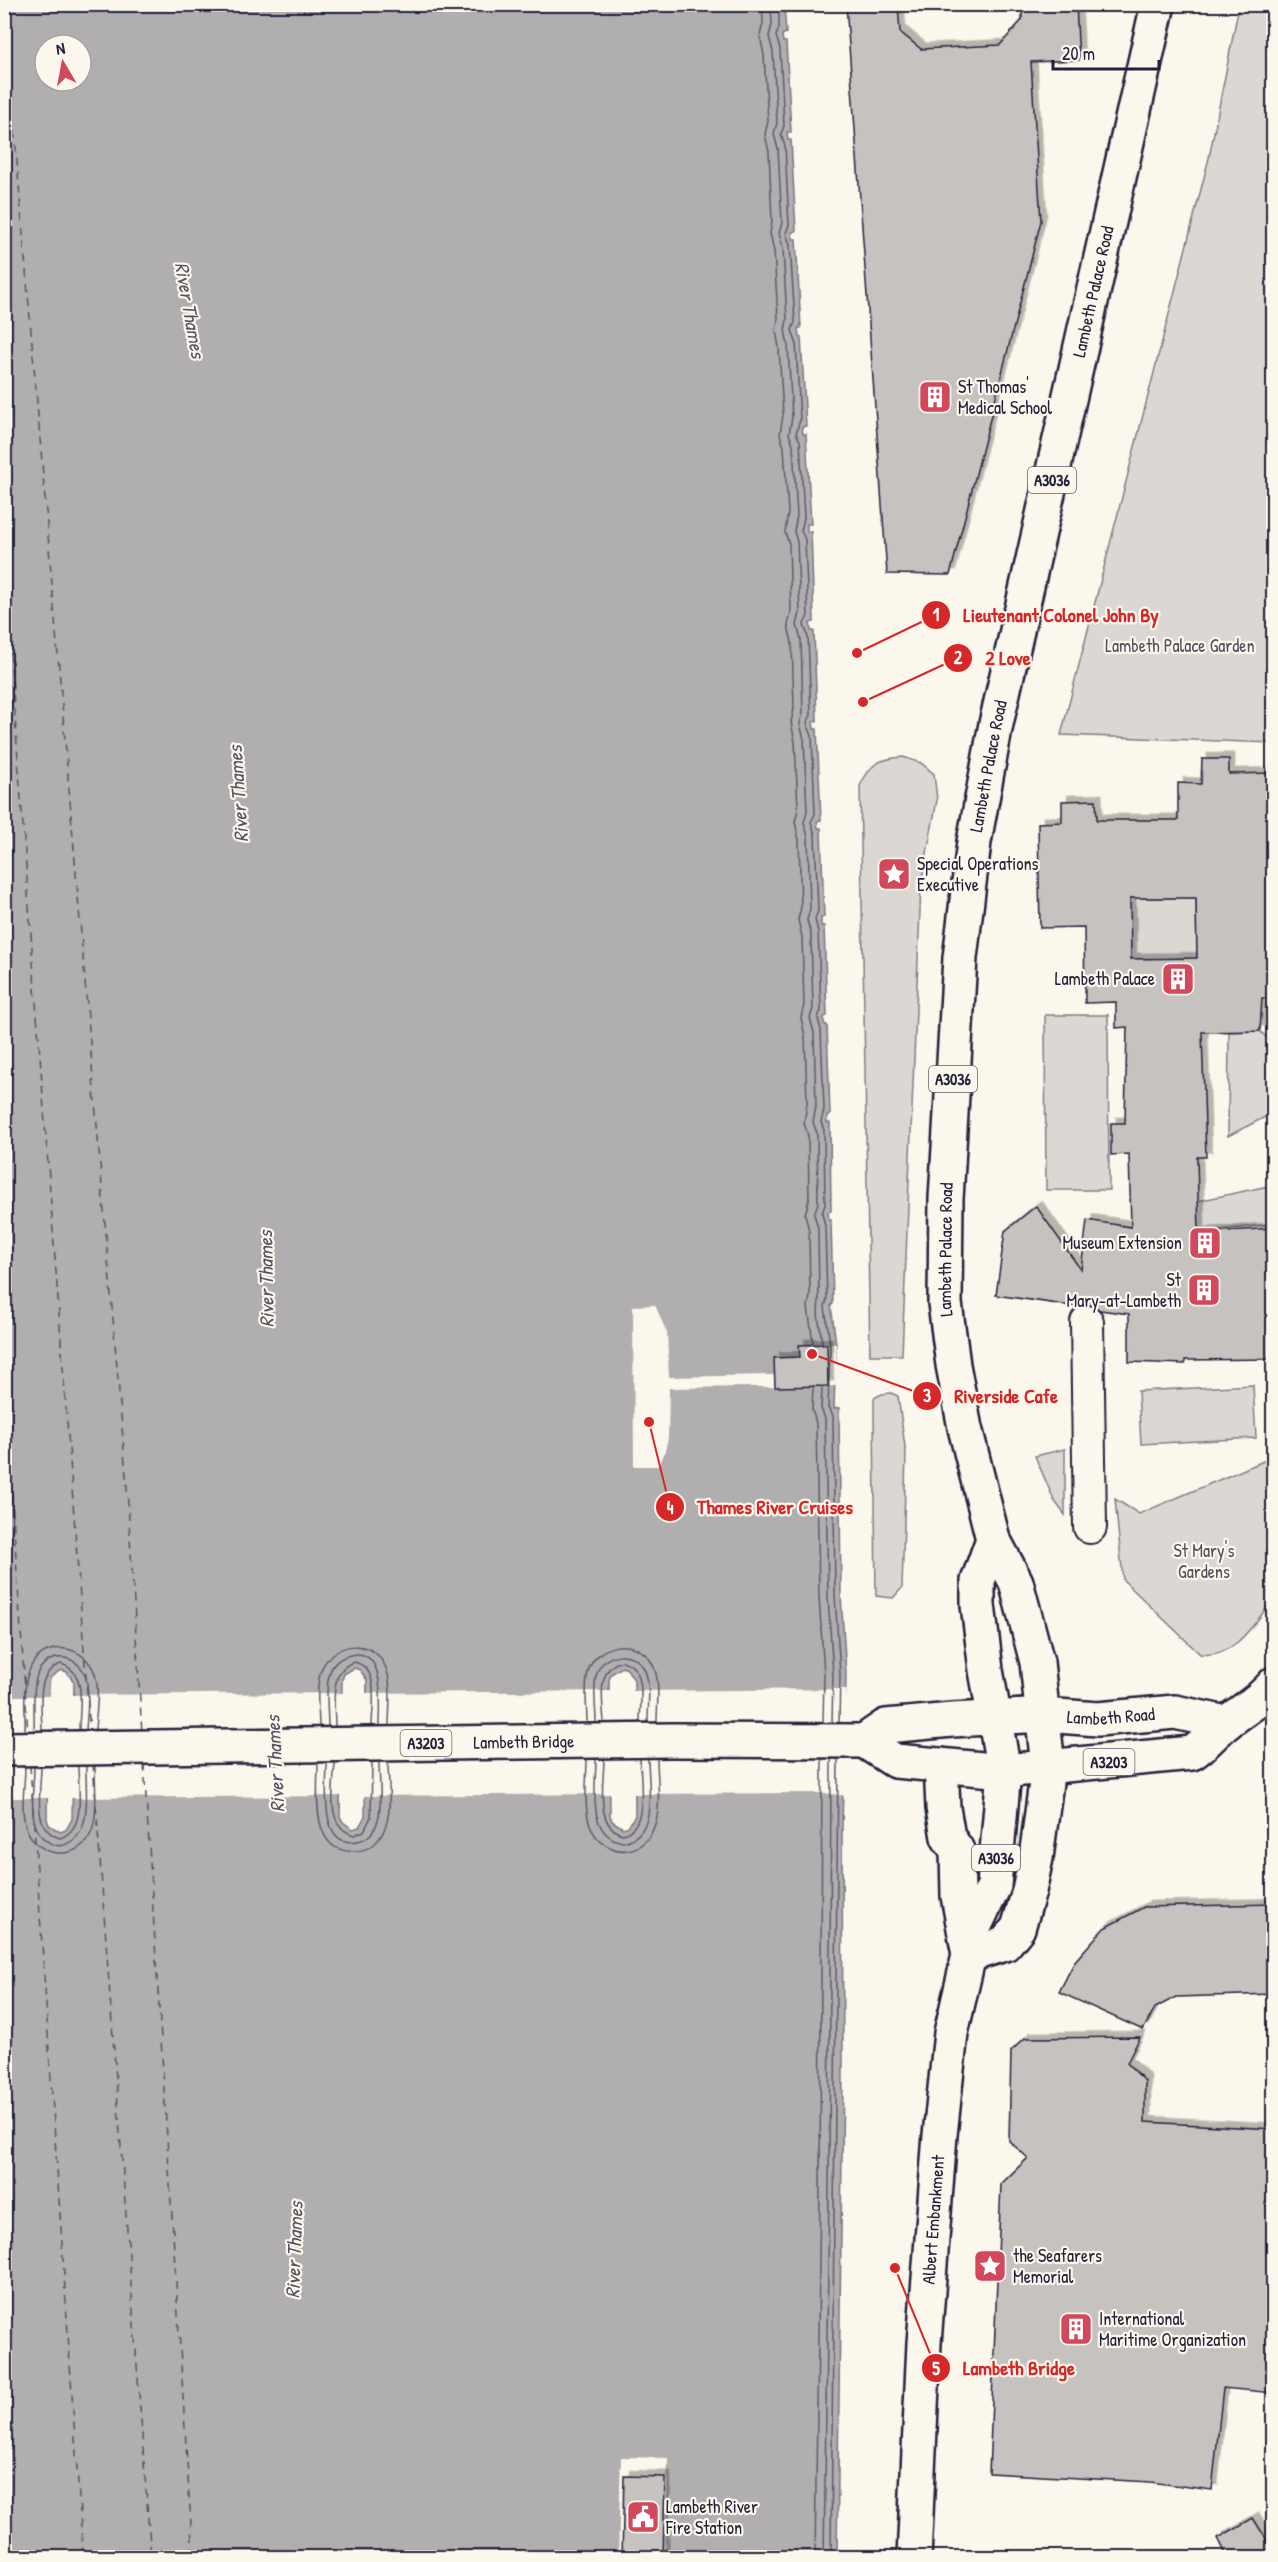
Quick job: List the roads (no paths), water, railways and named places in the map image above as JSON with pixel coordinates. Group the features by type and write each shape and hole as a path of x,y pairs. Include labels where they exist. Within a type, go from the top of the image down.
{"main road":[{"name":"Lambeth Palace Road","path":"1048,1767 1037,1662 1016,1582 993,1539 965,1428 953,1365 945,1303 946,1199 960,958 974,842 996,724 1158,4"},
{"name":"A3036","path":"993,1539 978,1581 978,1605 1004,1771"},
{"name":"A3203","path":"856,1741 895,1761 1004,1771 1192,1754 1226,1723 1252,1707 1274,1684"},
{"name":"Lambeth Road","path":"994,1718 1044,1716 1098,1719 1175,1712 1226,1723"},
{"path":"856,1741 886,1726 994,1718"},
{"name":"Lambeth Bridge","path":"4,1749 671,1740 856,1741"},
{"name":"A3036","path":"941,1765 948,1838 957,1850 958,1896 968,1948 1005,1944 1018,1928 1036,1858 1048,1767"},
{"name":"Albert Embankment","path":"914,2558 924,2343 940,2134 951,2033 968,1948 994,1886 1004,1771"}],"street":[{"path":"1087,1322 1090,1527"}],"water":[{"name":"River Thames","path":"5,5 784,5 786,33 782,35 783,42 786,42 791,132 787,132 788,140 791,140 796,231 792,232 793,239 796,239 801,328 798,328 801,337 806,426 802,427 803,434 806,434 811,524 807,524 807,532 811,532 814,622 810,623 811,631 814,631 817,721 813,722 814,729 817,729 821,820 817,821 818,828 821,828 824,917 821,918 821,926 824,926 827,1016 824,1017 824,1024 827,1025 830,1115 827,1116 827,1123 830,1123 831,1211 828,1212 829,1220 831,1220 833,1304 831,1305 836,1344 834,1409 839,1408 841,1595 846,1674 842,1825 843,2072 837,2557 5,2558","holes":["622,1667 627,1669 634,1680 635,1815 629,1826 623,1828 612,1821 610,1815 609,1680 611,1674","354,1668 360,1670 367,1680 365,1816 359,1827 353,1829 343,1822 340,1816 342,1680 344,1674","61,1670 67,1672 74,1682 72,1819 66,1830 60,1832 49,1825 47,1819 49,1682 51,1677"]}],"place":[{"name":"St Thomas' Medical School","path":"935,397"},
{"name":"Lieutenant Colonel John By","path":"857,653"},
{"name":"2 Love","path":"863,702"},
{"name":"Special Operations Executive","path":"894,874"},
{"name":"Lambeth Palace","path":"1178,979"},
{"name":"Museum Extension","path":"1205,1243"},
{"name":"St Mary-at-Lambeth","path":"1204,1290"},
{"name":"Riverside Cafe","path":"812,1354"},
{"name":"Thames River Cruises","path":"649,1422"},
{"name":"the Seafarers Memorial","path":"990,2266"},
{"name":"Lambeth Bridge","path":"895,2268"},
{"name":"International Maritime Organization","path":"1076,2329"},
{"name":"Lambeth River Fire Station","path":"643,2517"}],"park label":[{"name":"Lambeth Palace Garden","path":"1180,646"},
{"name":"St Mary's Gardens","path":"1204,1561"}]}
